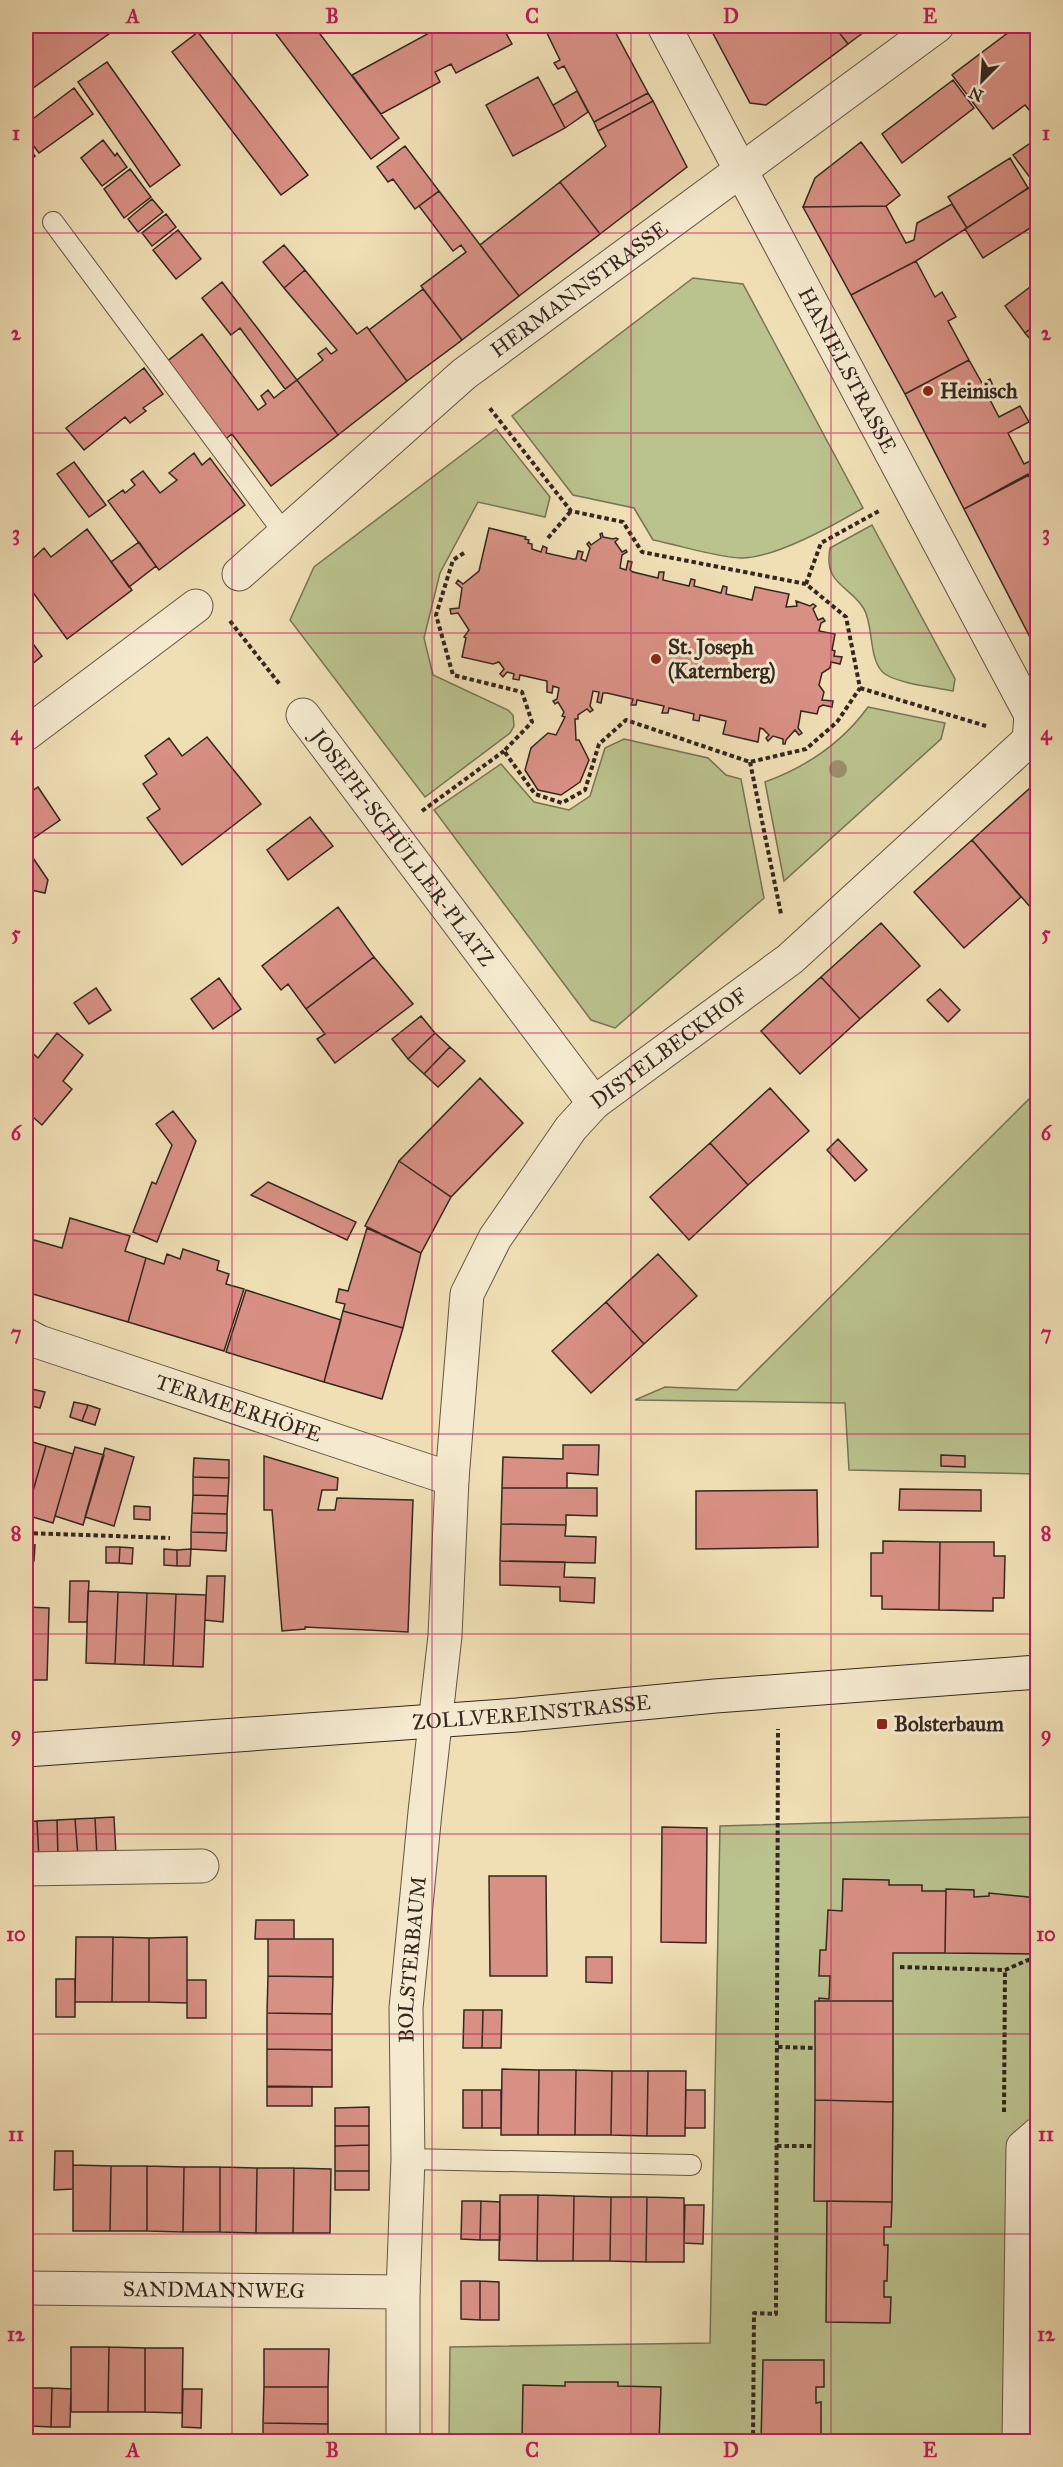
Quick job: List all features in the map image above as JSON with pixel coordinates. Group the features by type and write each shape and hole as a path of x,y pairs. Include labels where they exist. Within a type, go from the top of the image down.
{"street":[{"name":"HANIELSTRASSE","path":"664,26 1033,721"},
{"name":"HERMANNSTRASSE","path":"238,574 464,374 937,26"},
{"path":"26,734 211,610"},
{"name":"JOSEPH-SCHÜLLER-PLATZ","path":"303,716 594,1103"},
{"name":"DISTELBECKHOF","path":"452,1479 467,1294 495,1239 571,1128 594,1103 790,959 1033,721"},
{"name":"TERMEERHÖFE","path":"26,1335 49,1345 452,1479"},
{"name":"BOLSTERBAUM","path":"403,2442 403,2292 408,2160 406,2008 445,1636 452,1479"},
{"name":"ZOLLVEREINSTRASSE","path":"26,1749 517,1715 1038,1672"},
{"path":"26,1869 202,1866"},
{"path":"1019,2442 1023,2147 1037,2134"},
{"name":"SANDMANNWEG","path":"26,2288 403,2292"}],"lane":[{"path":"53,222 284,533"},
{"path":"408,2160 691,2165"}],"path":[{"path":"464,374 571,512 623,522 642,552 806,584 846,617 860,688 837,722 806,749 750,762 626,720 599,744 585,790 562,803 535,795 504,751"},
{"path":"806,584 821,543 913,493"},
{"path":"548,538 571,512"},
{"path":"392,833 504,751 532,722 522,692 453,675 436,615 453,560 464,553"},
{"name":"JOSEPH-SCHÜLLER-PLATZ","path":"211,610 303,716"},
{"path":"860,688 1033,721"},
{"path":"750,762 790,959"},
{"path":"26,1533 170,1538"},
{"path":"753,2442 754,2313 776,2314 778,1692"},
{"path":"900,1967 1005,1970 1028,1960 1038,1960"},
{"path":"1005,1970 1003,2111 1037,2134"},
{"path":"778,2047 815,2048"},
{"path":"777,2146 814,2146"}],"green space":[{"path":"693,278 743,284 863,508 803,540 754,557 740,558 720,555 653,540 634,508 573,495 512,416"},
{"path":"496,429 550,497 545,517 478,502 440,573 424,638 433,675 508,710 513,715 514,726 510,733 425,797 290,620 314,567"},
{"path":"872,525 955,679 953,691 908,683 885,674 876,661 864,609 830,570 830,548"},
{"path":"868,707 945,723 941,739 784,881 765,782 795,769 835,743"},
{"path":"624,739 708,758 726,775 741,779 764,898 615,1028 591,1020 434,810 501,764 534,802 569,810 590,796 605,748"},
{"path":"1037,1091 1037,1474 849,1470 845,1403 635,1400 665,1387 737,1390"},
{"path":"1037,1817 1037,2441 449,2442 450,2347 710,2343 720,1826"}],"building":[{"path":"26,26 120,26 26,93"},
{"path":"270,26 314,26 399,138 371,159"},
{"path":"431,26 502,26 512,44 456,73 451,64 435,72 440,82 381,114 352,75 433,31"},
{"path":"612,26 648,93 594,122 564,66 558,69 554,63 560,60 544,27"},
{"path":"709,26 834,26 848,44 766,105 750,103"},
{"path":"834,26 872,26 848,44"},
{"path":"1017,26 1038,26 1038,106 1030,111 1025,105 993,129 952,75"},
{"path":"198,32 308,175 281,195 172,52"},
{"path":"107,62 180,165 150,187 78,82"},
{"path":"538,77 565,128 513,156 486,105"},
{"path":"953,80 974,108 902,163 882,134"},
{"path":"74,88 93,114 39,153 26,136 26,124"},
{"path":"577,91 588,112 565,128 553,105"},
{"path":"648,93 653,101 598,131 594,122"},
{"path":"653,101 687,167 600,234 560,182 606,146 598,131"},
{"path":"1038,138 1038,182 1035,184 1013,155"},
{"path":"103,140 115,156 117,153 127,167 102,186 81,158"},
{"path":"861,142 900,195 886,206 803,207 815,178"},
{"path":"26,143 35,156 26,163"},
{"path":"405,146 439,191 415,209 393,179 388,182 377,167"},
{"path":"1010,158 1028,188 967,228 948,197"},
{"path":"130,169 151,197 124,218 104,189"},
{"path":"560,182 600,234 519,296 480,245"},
{"path":"1035,184 1038,187 1038,223 983,258 965,229"},
{"path":"439,191 519,296 462,340 421,286 466,252 461,245 453,251 419,206"},
{"path":"152,199 163,212 138,232 128,219"},
{"path":"952,204 967,228 916,261 851,295 803,207 886,206 906,243 914,240 917,223"},
{"path":"166,214 176,227 152,246 142,233"},
{"path":"178,230 201,259 176,279 153,250"},
{"path":"284,245 305,270 284,288 263,262"},
{"path":"916,261 935,297 942,292 956,317 948,321 969,360 905,394 851,295"},
{"path":"305,270 357,334 367,327 407,381 338,435 297,380 323,360 318,354 326,348 331,354 337,350 284,288"},
{"path":"1038,281 1038,323 1025,333 1005,306"},
{"path":"222,282 297,380 285,389 240,328 231,335 202,298"},
{"path":"423,289 462,340 407,381 369,330"},
{"path":"1038,323 1038,348 1025,333"},
{"path":"202,334 258,410 266,404 261,396 268,390 274,398 297,380 338,435 271,486 232,434 223,441 165,363"},
{"path":"969,360 982,383 990,379 994,388 986,392 999,417 1020,406 1029,422 1008,433 1024,464 1032,460 1037,471 964,509 905,394"},
{"path":"144,368 163,394 143,408 146,411 130,423 125,417 84,450 66,428"},
{"path":"194,453 202,465 210,458 245,505 159,570 108,501 123,490 125,493 135,485 131,480 143,471 160,493 177,480 169,473"},
{"path":"74,462 106,505 89,517 57,474"},
{"path":"1028,474 1038,492 1038,648 1035,647 964,509"},
{"name":"St. Joseph (Katernberg)","path":"489,528 526,537 525,539 529,540 528,543 532,544 532,549 541,552 543,546 547,548 546,553 576,559 578,551 583,552 581,559 586,561 590,548 587,544 589,542 591,545 601,538 602,533 603,537 618,539 615,542 622,552 626,550 627,552 622,555 620,568 626,570 628,561 632,562 630,570 633,572 658,578 659,572 664,572 663,580 689,586 691,579 695,580 694,586 721,593 723,586 727,587 726,594 752,600 755,587 789,594 786,607 797,606 796,601 810,606 813,604 816,606 813,609 818,620 823,618 825,621 821,623 819,631 835,634 832,650 835,651 834,656 842,657 840,664 831,662 830,668 822,673 819,685 824,692 822,700 833,701 832,707 823,705 819,707 817,714 801,711 798,728 802,733 799,735 795,730 783,744 783,739 773,736 768,741 766,738 769,735 760,728 758,742 723,734 726,721 700,715 699,721 693,720 694,714 669,708 668,713 662,713 664,706 637,700 636,705 631,705 633,699 607,693 603,693 601,703 597,702 599,692 593,691 590,706 593,710 590,712 587,709 578,715 578,719 575,719 576,740 579,740 589,760 580,782 561,795 538,790 525,770 531,748 548,733 556,735 565,717 562,716 564,712 558,702 555,704 553,701 557,699 559,688 553,686 552,693 547,692 547,681 520,675 519,680 513,679 514,674 507,672 503,677 500,674 504,669 499,662 493,664 462,657 466,638 464,637 469,630 458,613 451,614 450,609 459,608 462,588 456,583 458,580 463,584 479,571"},
{"path":"87,529 132,590 67,639 26,583 26,565 44,548 51,557"},
{"path":"139,542 156,566 129,587 111,562"},
{"path":"26,634 42,656 26,669"},
{"path":"207,737 261,804 182,865 147,818 160,809 143,784 157,774 145,756 169,738 182,756"},
{"path":"38,787 60,820 28,842 26,839 26,795"},
{"path":"1030,788 1038,796 1038,916 972,840"},
{"path":"310,817 333,846 288,880 267,850"},
{"path":"972,840 1021,897 964,948 914,892"},
{"path":"31,855 48,880 45,893 26,889 26,859"},
{"path":"338,907 374,957 306,1009 288,984 281,990 262,966"},
{"path":"881,923 920,966 860,1019 821,977"},
{"path":"374,957 413,1004 335,1063 317,1039 325,1034 306,1009"},
{"path":"821,977 860,1019 800,1074 761,1031"},
{"path":"219,978 241,1009 213,1029 191,999"},
{"path":"96,988 111,1010 89,1024 74,1003"},
{"path":"940,989 960,1010 948,1022 927,1000"},
{"path":"421,1016 435,1033 408,1059 392,1039"},
{"path":"57,1033 83,1055 63,1081 72,1089 42,1125 26,1111 26,1047 38,1058"},
{"path":"435,1033 450,1047 424,1074 408,1059"},
{"path":"450,1047 465,1061 438,1087 424,1074"},
{"path":"480,1078 523,1123 451,1197 399,1161"},
{"path":"770,1088 809,1131 748,1185 710,1143"},
{"path":"173,1111 196,1141 157,1242 133,1232 152,1182 156,1184 172,1145 156,1124"},
{"path":"838,1139 867,1170 855,1181 827,1150"},
{"path":"710,1143 748,1185 689,1240 650,1197"},
{"path":"399,1161 451,1197 421,1253 365,1226"},
{"path":"268,1182 356,1222 347,1240 251,1195"},
{"path":"70,1218 130,1236 125,1251 146,1258 128,1322 26,1292 26,1265 34,1240 62,1248"},
{"path":"367,1228 421,1253 403,1328 343,1311 345,1304 336,1302 339,1289 348,1291"},
{"path":"183,1249 219,1261 217,1270 229,1274 226,1284 244,1289 224,1351 128,1322 146,1258 164,1264 167,1254 180,1259"},
{"path":"658,1254 697,1296 644,1344 606,1302"},
{"path":"246,1290 341,1320 324,1382 226,1352"},
{"path":"606,1302 644,1344 591,1393 552,1351"},
{"path":"343,1311 403,1328 382,1399 324,1382"},
{"path":"32,1389 45,1392 40,1408 27,1405"},
{"path":"74,1402 88,1405 82,1421 70,1417"},
{"path":"88,1405 100,1409 95,1425 82,1421"},
{"path":"26,1440 46,1446 26,1515"},
{"path":"563,1445 599,1445 598,1475 567,1473 567,1488 502,1488 503,1457 563,1459"},
{"path":"46,1446 73,1454 53,1523 26,1515"},
{"path":"75,1447 104,1455 83,1525 55,1516"},
{"path":"105,1448 134,1457 114,1526 85,1517"},
{"path":"941,1455 965,1456 965,1467 941,1466"},
{"path":"264,1456 338,1478 337,1490 322,1490 318,1510 335,1510 337,1498 413,1500 408,1632 305,1627 305,1629 282,1631 272,1510 264,1510"},
{"path":"194,1458 229,1460 229,1478 193,1477"},
{"path":"193,1477 229,1478 228,1496 193,1495"},
{"path":"502,1488 597,1488 597,1516 566,1515 566,1525 501,1524"},
{"path":"900,1489 981,1490 981,1511 899,1510"},
{"path":"817,1490 818,1547 696,1549 696,1491"},
{"path":"193,1495 228,1496 227,1514 192,1513"},
{"path":"134,1506 150,1507 150,1520 134,1519"},
{"path":"192,1513 227,1514 227,1533 191,1532"},
{"path":"501,1524 566,1525 565,1536 596,1537 595,1563 500,1561"},
{"path":"191,1532 227,1533 226,1551 191,1549"},
{"path":"883,1541 940,1542 939,1610 882,1609 882,1596 871,1596 871,1553 883,1553"},
{"path":"940,1542 994,1542 994,1556 1005,1556 1004,1598 993,1598 993,1611 939,1610"},
{"path":"26,1544 35,1545 34,1561 26,1560"},
{"path":"106,1547 120,1547 119,1563 106,1563"},
{"path":"120,1547 133,1548 132,1564 119,1563"},
{"path":"164,1549 177,1550 177,1566 164,1565"},
{"path":"191,1549 190,1566 177,1566 177,1550"},
{"path":"500,1561 565,1562 564,1577 595,1578 594,1603 560,1601 560,1587 500,1585"},
{"path":"207,1576 225,1576 223,1622 205,1620"},
{"path":"70,1581 89,1581 87,1622 69,1622"},
{"path":"88,1591 118,1592 115,1664 86,1663"},
{"path":"118,1592 147,1593 144,1665 115,1664"},
{"path":"147,1593 176,1594 173,1666 144,1665"},
{"path":"176,1594 206,1595 203,1667 173,1666"},
{"path":"26,1607 49,1608 47,1680 26,1680"},
{"path":"114,1817 116,1855 97,1856 95,1818"},
{"path":"95,1818 97,1856 78,1857 75,1819"},
{"path":"75,1819 78,1857 58,1858 57,1820"},
{"path":"57,1820 58,1858 39,1860 37,1821"},
{"path":"37,1821 39,1860 26,1860 26,1822"},
{"path":"662,1827 707,1828 706,1943 661,1942"},
{"path":"489,1876 546,1876 547,1976 490,1976"},
{"path":"843,1879 889,1880 889,1885 922,1885 922,1891 946,1891 945,1953 893,1953 893,2001 819,2001 819,1998 829,1999 830,1976 819,1976 820,1950 826,1950 828,1910 842,1911"},
{"path":"946,1889 974,1890 974,1897 989,1896 989,1893 1038,1898 1038,1954 945,1953"},
{"path":"256,1920 294,1920 294,1939 255,1939"},
{"path":"76,1937 113,1937 112,2002 75,2002"},
{"path":"113,1937 149,1938 149,2002 112,2002"},
{"path":"187,1937 187,2003 149,2002 149,1938"},
{"path":"268,1939 333,1939 333,1977 268,1976"},
{"path":"586,1957 612,1957 612,1983 586,1982"},
{"path":"268,1976 333,1977 332,2014 267,2013"},
{"path":"56,1979 75,1979 75,2017 56,2017"},
{"path":"187,1980 206,1980 206,2018 187,2018"},
{"path":"815,2001 893,2001 893,2102 815,2100"},
{"path":"464,2010 483,2010 482,2048 463,2048"},
{"path":"483,2010 502,2010 501,2048 482,2048"},
{"path":"267,2013 332,2014 332,2050 267,2049"},
{"path":"267,2049 332,2050 332,2087 267,2086"},
{"path":"502,2069 539,2070 538,2135 501,2135"},
{"path":"539,2070 576,2070 575,2135 538,2135"},
{"path":"576,2070 612,2071 611,2135 575,2135"},
{"path":"612,2071 648,2071 647,2136 611,2135"},
{"path":"648,2071 686,2071 685,2136 647,2136"},
{"path":"267,2087 312,2087 312,2106 267,2106"},
{"path":"463,2090 482,2090 482,2128 463,2128"},
{"path":"482,2090 501,2090 501,2128 482,2128"},
{"path":"686,2090 705,2090 705,2128 685,2128"},
{"path":"815,2100 893,2102 892,2202 814,2201"},
{"path":"369,2107 369,2126 335,2126 335,2108"},
{"path":"335,2126 369,2126 369,2145 335,2146"},
{"path":"369,2145 369,2171 335,2171 335,2146"},
{"path":"55,2151 73,2151 73,2189 54,2190"},
{"path":"73,2165 111,2166 110,2231 73,2231"},
{"path":"111,2166 147,2166 147,2231 110,2231"},
{"path":"147,2166 184,2167 183,2232 147,2231"},
{"path":"184,2167 220,2167 220,2232 183,2232"},
{"path":"220,2167 257,2168 256,2233 220,2232"},
{"path":"257,2168 294,2168 293,2233 256,2233"},
{"path":"294,2168 331,2169 330,2233 293,2233"},
{"path":"335,2171 369,2171 369,2190 335,2190"},
{"path":"500,2195 538,2195 537,2261 499,2260"},
{"path":"538,2195 574,2196 573,2261 537,2261"},
{"path":"574,2196 611,2197 610,2261 573,2261"},
{"path":"611,2197 647,2197 646,2262 610,2261"},
{"path":"647,2197 684,2198 684,2262 646,2262"},
{"path":"462,2201 481,2201 480,2240 461,2239"},
{"path":"481,2201 500,2202 500,2240 480,2240"},
{"path":"827,2201 892,2202 891,2227 884,2227 884,2245 888,2245 884,2297 891,2297 890,2323 826,2322"},
{"path":"685,2205 704,2205 703,2244 684,2243"},
{"path":"461,2281 480,2281 480,2320 461,2319"},
{"path":"480,2281 499,2282 499,2320 480,2320"},
{"path":"26,2346 33,2346 32,2411 26,2411"},
{"path":"71,2347 109,2347 108,2412 71,2412"},
{"path":"109,2347 145,2348 145,2412 108,2412"},
{"path":"145,2348 183,2348 182,2413 145,2412"},
{"path":"264,2349 329,2349 328,2387 264,2387"},
{"path":"763,2360 824,2360 824,2387 816,2387 816,2403 821,2402 821,2439 816,2439 816,2442 761,2442"},
{"path":"565,2382 618,2382 618,2386 661,2387 659,2442 522,2442 523,2385 565,2386"},
{"path":"264,2387 328,2387 328,2424 263,2423"},
{"path":"33,2388 52,2388 51,2427 32,2426"},
{"path":"52,2388 71,2389 70,2427 51,2427"},
{"path":"183,2389 202,2389 201,2428 182,2427"},
{"path":"263,2423 328,2424 328,2442 263,2442"}],"place":[{"name":"Heinisch","path":"928,391"},
{"name":"St. Joseph (Katernberg)","path":"656,659"},
{"name":"Bolsterbaum","path":"882,1724"}]}
